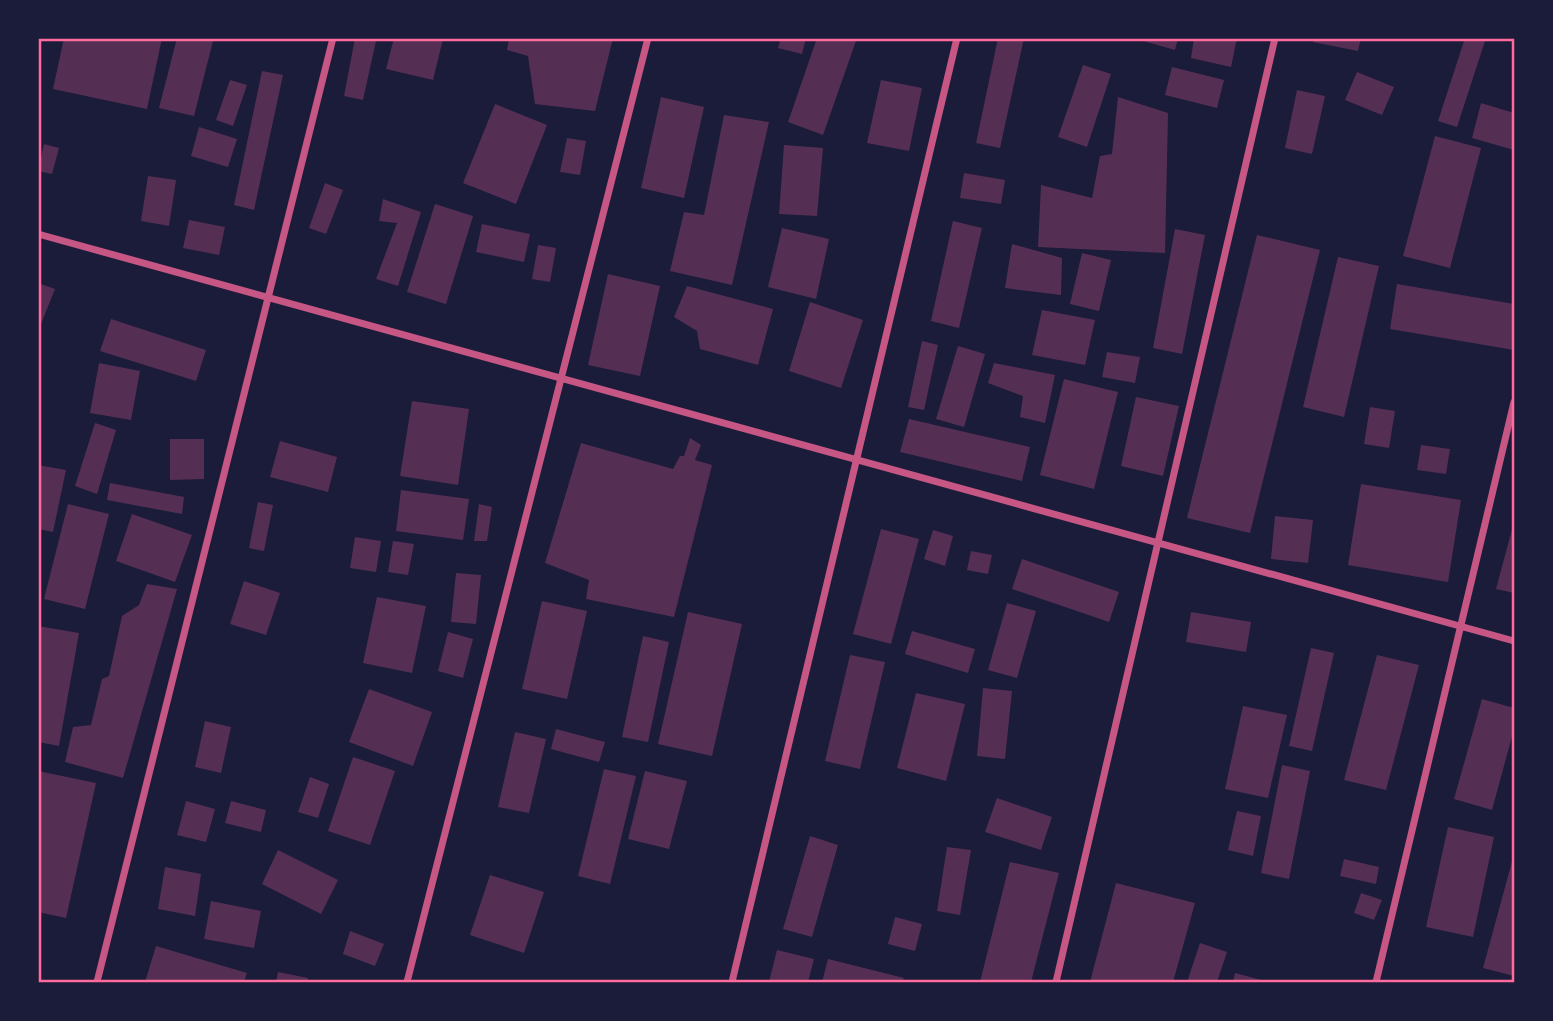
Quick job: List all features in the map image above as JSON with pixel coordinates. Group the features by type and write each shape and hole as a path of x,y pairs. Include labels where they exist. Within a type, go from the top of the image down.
{"street":[{"path":"97,982 333,38"},
{"path":"407,982 649,38"},
{"path":"732,982 957,38"},
{"path":"1056,982 1275,38"},
{"path":"38,234 1514,641"},
{"path":"1376,982 1514,402"}],"building":[{"path":"64,38 162,38 147,109 53,89"},
{"path":"177,38 213,41 194,116 159,108"},
{"path":"355,38 376,41 363,100 344,96"},
{"path":"394,38 443,39 433,80 386,69"},
{"path":"509,38 613,38 595,111 535,104 528,56 507,50"},
{"path":"781,38 806,38 802,54 778,48"},
{"path":"817,38 857,38 823,135 788,122"},
{"path":"998,38 1024,38 1000,148 976,143"},
{"path":"1133,38 1178,38 1175,50"},
{"path":"1194,38 1237,38 1231,67 1191,58"},
{"path":"1314,38 1361,38 1358,51 1313,42"},
{"path":"1465,38 1486,38 1457,127 1438,121"},
{"path":"1083,65 1111,74 1087,147 1058,137"},
{"path":"1172,67 1224,80 1217,108 1165,95"},
{"path":"262,71 283,75 254,210 234,205"},
{"path":"1357,72 1394,87 1382,115 1345,100"},
{"path":"230,80 247,85 233,126 216,120"},
{"path":"881,80 922,88 909,151 867,143"},
{"path":"1297,90 1325,96 1312,154 1285,148"},
{"path":"661,97 704,107 684,198 641,188"},
{"path":"1118,97 1168,113 1165,253 1038,247 1041,185 1092,198 1100,156 1112,154"},
{"path":"1481,103 1514,113 1514,150 1472,138"},
{"path":"495,104 547,125 516,204 463,183"},
{"path":"724,115 769,122 732,285 670,271 684,212 704,215"},
{"path":"199,127 237,139 228,167 191,156"},
{"path":"1435,136 1481,148 1450,268 1403,256"},
{"path":"567,138 586,141 580,175 560,172"},
{"path":"44,144 59,148 52,174 38,171"},
{"path":"784,145 823,148 817,216 779,214"},
{"path":"964,173 1005,180 1001,204 960,198"},
{"path":"148,176 176,180 169,226 141,221"},
{"path":"325,183 343,190 326,234 309,228"},
{"path":"383,199 421,212 398,286 376,279 397,223 379,221"},
{"path":"435,204 473,216 446,304 407,292"},
{"path":"189,220 225,227 219,255 183,248"},
{"path":"953,221 982,228 959,328 931,321"},
{"path":"482,224 530,234 524,262 476,252"},
{"path":"782,228 829,239 816,299 768,287"},
{"path":"1175,229 1205,235 1182,354 1153,348"},
{"path":"1257,235 1320,250 1250,533 1187,518"},
{"path":"1012,244 1062,258 1061,295 1005,288"},
{"path":"538,245 556,248 550,282 532,279"},
{"path":"1082,253 1111,260 1099,311 1070,304"},
{"path":"1338,257 1379,266 1344,417 1303,407"},
{"path":"608,274 660,286 640,376 588,365"},
{"path":"38,283 55,289 41,324 38,323"},
{"path":"1397,284 1514,304 1514,350 1390,329"},
{"path":"687,286 773,309 758,365 700,349 697,331 674,317"},
{"path":"810,302 863,320 841,388 789,371"},
{"path":"1042,310 1095,320 1085,365 1032,355"},
{"path":"111,319 206,350 196,381 100,351"},
{"path":"922,341 938,345 924,410 908,407"},
{"path":"958,346 985,354 964,427 936,419"},
{"path":"1107,352 1140,357 1135,383 1102,377"},
{"path":"99,363 140,371 131,420 90,413"},
{"path":"994,363 1055,375 1045,423 1020,417 1023,396 988,383"},
{"path":"1064,379 1118,392 1094,489 1040,475"},
{"path":"1136,397 1179,406 1163,476 1121,466"},
{"path":"412,401 469,409 458,485 400,476"},
{"path":"1370,407 1395,411 1389,448 1364,444"},
{"path":"909,419 1030,447 1022,481 900,452"},
{"path":"95,423 116,430 97,494 75,486"},
{"path":"690,438 701,445 695,460 712,465 674,617 586,599 589,580 545,563 581,443 673,469 680,456 684,456"},
{"path":"170,439 204,439 204,479 170,480"},
{"path":"280,441 337,457 328,492 270,477"},
{"path":"1421,445 1450,449 1446,474 1417,470"},
{"path":"38,465 66,470 53,532 38,529"},
{"path":"110,483 184,497 182,514 107,500"},
{"path":"1361,484 1461,500 1448,582 1348,565"},
{"path":"401,490 469,499 463,540 396,531"},
{"path":"258,502 273,505 264,551 249,548"},
{"path":"68,504 109,514 85,609 44,599"},
{"path":"479,504 492,507 487,541 474,541"},
{"path":"132,514 192,535 175,582 116,561"},
{"path":"1275,516 1313,520 1308,563 1271,559"},
{"path":"1514,522 1514,593 1496,589"},
{"path":"881,529 919,539 891,644 853,634"},
{"path":"933,530 953,536 945,566 924,559"},
{"path":"355,537 381,541 376,572 350,568"},
{"path":"393,541 414,544 408,575 388,572"},
{"path":"971,551 992,555 988,574 967,570"},
{"path":"1022,559 1119,592 1109,622 1012,589"},
{"path":"456,573 481,575 476,624 451,622"},
{"path":"244,581 280,593 266,635 230,624"},
{"path":"147,584 177,589 123,778 65,762 73,727 91,725 102,679 109,676 122,616 139,605"},
{"path":"377,597 426,606 412,673 363,663"},
{"path":"542,601 587,611 567,699 522,689"},
{"path":"1007,603 1036,611 1017,678 988,670"},
{"path":"688,612 742,624 712,756 658,744"},
{"path":"1191,612 1251,622 1246,652 1186,642"},
{"path":"38,626 79,633 59,746 38,742"},
{"path":"912,631 975,649 968,673 905,654"},
{"path":"448,632 473,639 463,678 438,671"},
{"path":"643,636 669,642 648,742 622,737"},
{"path":"1311,648 1334,653 1312,751 1289,746"},
{"path":"850,655 885,662 860,769 825,761"},
{"path":"1377,655 1419,665 1386,790 1344,780"},
{"path":"983,688 1012,691 1005,759 977,756"},
{"path":"369,689 432,712 413,766 349,742"},
{"path":"916,693 965,704 946,781 897,768"},
{"path":"1482,699 1514,708 1514,729 1492,810 1454,799"},
{"path":"1243,706 1287,715 1268,798 1225,789"},
{"path":"205,721 231,727 221,773 195,767"},
{"path":"556,729 605,742 599,762 551,749"},
{"path":"515,732 546,739 529,813 498,807"},
{"path":"353,757 395,771 370,845 328,831"},
{"path":"1282,765 1310,771 1289,879 1261,873"},
{"path":"604,769 636,776 610,884 578,876"},
{"path":"38,771 96,783 66,918 38,912"},
{"path":"645,771 687,781 669,849 628,839"},
{"path":"310,777 329,784 318,818 298,812"},
{"path":"997,798 1052,817 1041,850 985,832"},
{"path":"186,801 215,809 206,842 177,835"},
{"path":"231,801 266,810 261,832 225,823"},
{"path":"1237,811 1261,816 1253,856 1228,850"},
{"path":"1448,827 1494,837 1473,937 1426,927"},
{"path":"810,836 838,845 812,937 783,929"},
{"path":"947,847 971,850 960,915 937,911"},
{"path":"278,850 338,880 321,914 262,884"},
{"path":"1514,854 1514,976 1483,968"},
{"path":"1344,859 1379,867 1376,884 1340,876"},
{"path":"1010,862 1059,873 1031,982 980,982"},
{"path":"165,867 201,874 195,916 158,909"},
{"path":"490,875 544,892 524,953 470,935"},
{"path":"1116,883 1195,903 1173,982 1090,982"},
{"path":"1361,893 1382,900 1374,920 1354,913"},
{"path":"211,901 261,911 254,948 204,939"},
{"path":"895,917 922,924 915,951 888,944"},
{"path":"350,931 384,944 375,966 343,954"},
{"path":"1200,943 1227,952 1217,982 1187,982"},
{"path":"156,946 247,973 244,982 145,982"},
{"path":"777,950 814,959 808,982 769,982"},
{"path":"828,959 904,978 902,982 822,982"},
{"path":"278,972 308,978 307,982 276,982"},
{"path":"1235,973 1269,982 1233,982"}]}
